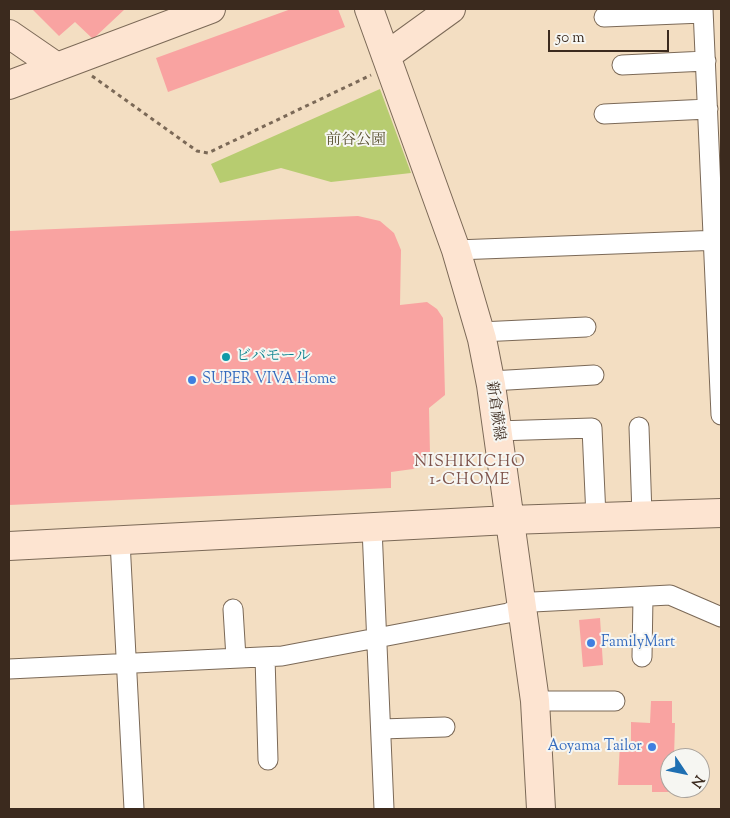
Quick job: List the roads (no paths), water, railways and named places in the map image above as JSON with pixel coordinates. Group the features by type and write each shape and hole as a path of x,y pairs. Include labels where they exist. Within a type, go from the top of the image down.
{"street":[{"path":"9,84 211,9"},
{"name":"新倉蕨線","path":"369,9 456,250 480,332 491,381 535,701 541,809"},
{"path":"388,62 450,9"},
{"path":"604,17 703,11 717,240 721,415"},
{"path":"9,34 65,64"},
{"path":"622,65 706,61"},
{"path":"604,114 708,109"},
{"path":"456,250 717,240"},
{"path":"480,332 586,327"},
{"path":"491,381 594,375"},
{"path":"639,427 642,515"},
{"path":"497,432 592,428 596,517"},
{"path":"9,546 509,520 721,513"},
{"path":"372,528 384,809"},
{"path":"120,541 134,809"},
{"path":"9,669 282,656 508,613 533,602 670,596 721,617"},
{"path":"642,597 642,657"},
{"path":"233,609 236,658"},
{"path":"264,657 268,760"},
{"path":"535,701 615,700"},
{"path":"381,730 445,727"}],"place":[{"name":"ビバモール","path":"226,357"},
{"name":"SUPER VIVA Home","path":"192,380"},
{"name":"FamilyMart","path":"591,643"},
{"name":"Aoyama Tailor","path":"652,747"}],"district":[{"name":"NISHIKICHO 1-CHOME","path":"470,472"}],"park label":[{"name":"前谷公園","path":"356,141"}]}
